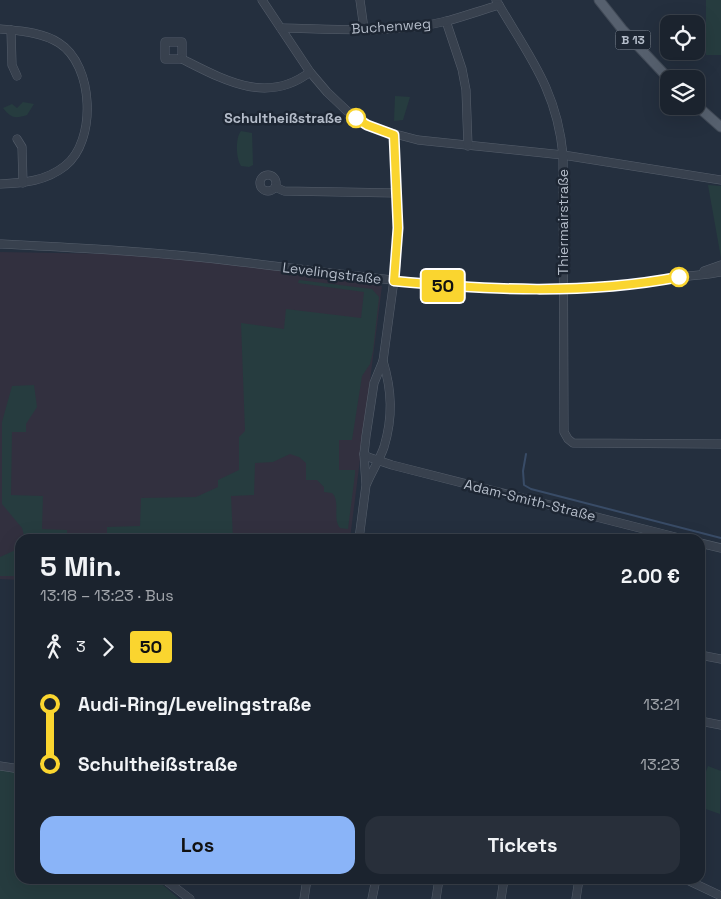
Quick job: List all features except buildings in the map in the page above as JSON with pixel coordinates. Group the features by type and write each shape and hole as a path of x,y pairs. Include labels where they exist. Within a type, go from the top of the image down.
{"main road":[{"name":"B 13","path":"599,0 622,29 661,70"},
{"path":"705,113 721,127"}],"street":[{"path":"262,0 310,72 327,92 367,125 394,135 468,146 563,155 721,180"},
{"path":"360,0 364,29"},
{"name":"Buchenweg","path":"281,28 364,29 446,21 498,2"},
{"name":"Thiermairstraße","path":"498,2 544,79 560,126 563,155 564,432 568,439 574,443 585,444 721,444"},
{"path":"446,21 462,70 466,90 468,146"},
{"path":"0,29 48,38 60,43 70,52 83,79 87,118 84,139 74,158 48,177 23,183 0,184"},
{"path":"11,30 12,64 17,76"},
{"path":"182,60 223,80 253,88 285,85 301,79 310,72"},
{"path":"359,534 366,485 364,454 374,383 383,362 398,244 394,135"},
{"path":"17,139 22,147 23,183"},
{"path":"275,188 284,191 397,193"},
{"name":"Levelingstraße","path":"0,244 192,256 394,281 482,289 563,289 644,283 721,272"},
{"name":"Levelingstraße","path":"694,275 721,265"},
{"path":"366,485 384,448 391,401 383,362"},
{"path":"374,383 382,381 389,384"},
{"name":"Adam-Smith-Straße","path":"364,454 392,465 663,534"},
{"path":"705,544 721,548"},
{"path":"705,656 721,659"},
{"path":"705,722 721,725"},
{"path":"0,766 15,768"},
{"path":"170,884 190,899"},
{"path":"304,899 306,884"},
{"path":"372,899 375,884"},
{"path":"436,899 438,884"},
{"path":"501,899 503,884"},
{"path":"576,899 578,884"},
{"path":"696,884 721,896"}],"shaded area":[{"path":"0,252 177,255 382,286 351,534 15,534 15,580 0,579"}],"green space":[{"path":"706,0 721,0 721,55 706,55"},
{"path":"395,96 410,97 403,120 394,121"},
{"path":"23,102 34,104 27,115 14,117 3,108 12,104 17,108"},
{"path":"241,131 252,133 253,165 249,167 241,166 238,159 237,143"},
{"path":"708,185 721,186 721,258"},
{"path":"299,280 372,289 379,297 373,351 370,364 362,376 352,440 339,440 339,470 355,470 348,529 340,528 338,524 336,501 332,493 324,492 324,487 317,480 306,480 306,463 299,457 290,454 273,462 255,463 254,495 231,496 233,534 107,534 107,527 140,526 141,498 196,497 218,487 218,480 239,470 239,437 245,431 241,323 284,329 286,309 361,318 364,292 298,283"},
{"path":"34,385 37,407 26,424 26,432 12,432 11,495 43,496 42,529 67,530 67,534 24,534 22,528 2,504 2,422 12,386"},
{"path":"15,550 15,576 0,576 0,557"},
{"path":"708,766 721,771 720,814 705,809 705,774"},
{"path":"0,768 15,771 15,884 162,884 179,899 0,899"}],"waterway":[{"path":"526,454 523,471 524,485 531,489 721,538"}],"bus line":[{"name":"50","path":"356,118 367,125 394,135 398,228 394,281 464,288 518,290 623,286 679,277"}],"place":[{"name":"Schultheißstraße","path":"356,118"}]}
